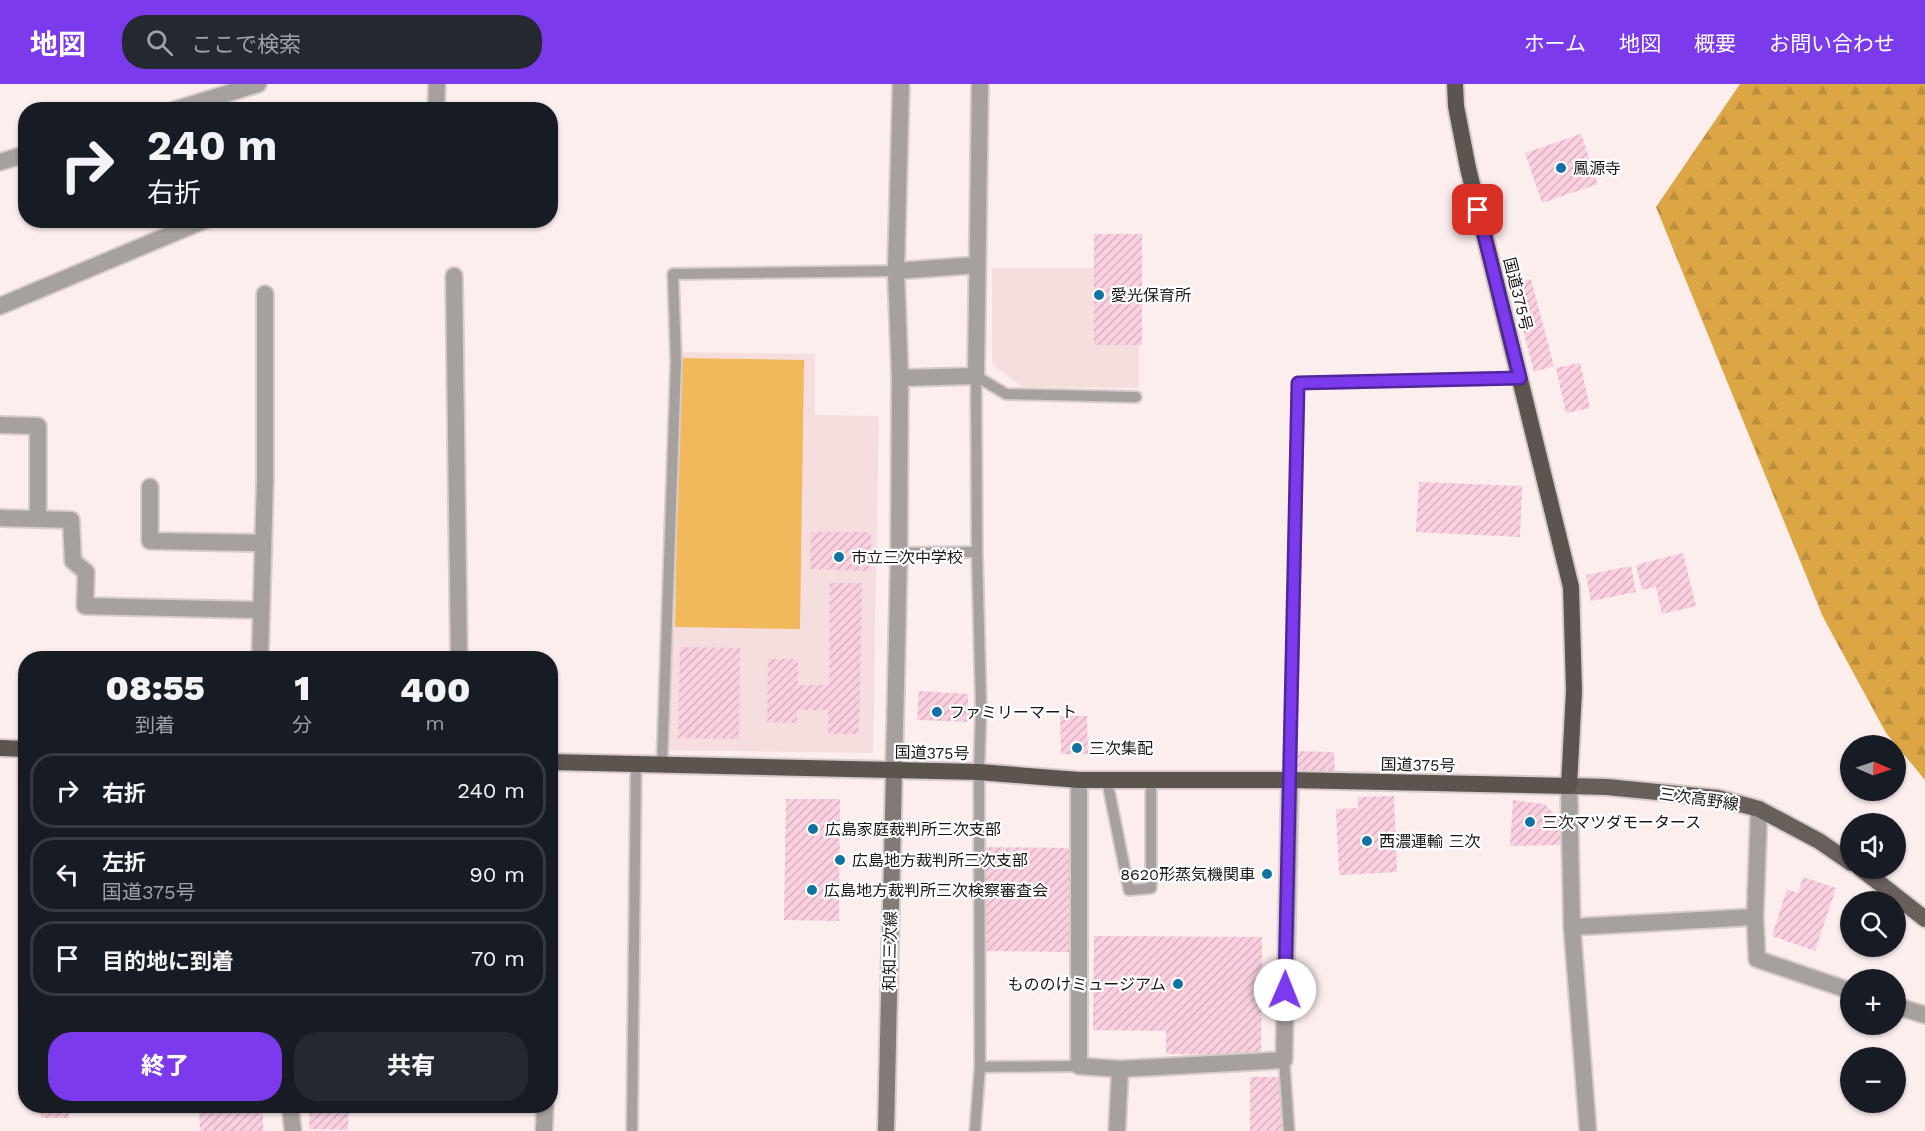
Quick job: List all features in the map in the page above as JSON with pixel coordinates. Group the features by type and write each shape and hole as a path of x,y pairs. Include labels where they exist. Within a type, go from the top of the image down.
{"highway":[{"name":"国道375号","path":"558,762 979,772 1079,780 1290,780 1569,786 1574,691 1571,587 1468,168 1456,105 1455,84"},
{"path":"0,748 18,749"}],"main road":[{"name":"和知三次線","path":"886,1131 894,770"},
{"name":"三次高野線","path":"1569,786 1607,787 1718,798 1759,809 1840,855"},
{"path":"1874,879 1925,919"}],"street":[{"path":"200,102 258,84"},
{"path":"436,102 437,84"},
{"path":"894,770 900,378 896,271 901,84"},
{"path":"900,378 976,376 980,84"},
{"path":"0,162 18,156"},
{"path":"0,306 186,228"},
{"path":"896,271 977,265"},
{"path":"454,276 459,651"},
{"path":"260,651 265,294"},
{"path":"0,425 38,426 38,519"},
{"path":"150,487 150,541 263,543"},
{"path":"0,518 70,520 73,561 86,572 85,606 261,610"},
{"path":"1079,780 1079,1066 1120,1069 1284,1060 1290,780"},
{"path":"1569,786 1572,927 1588,1131"},
{"path":"1759,809 1755,917 1757,959 1840,987"},
{"path":"1572,927 1755,917"},
{"path":"1906,1009 1925,1015"},
{"path":"1117,1131 1120,1069"},
{"path":"291,1113 293,1131"},
{"path":"544,1131 545,1113"}],"lane":[{"path":"662,765 676,362 674,274 896,271"},
{"path":"976,376 1006,394 1136,397"},
{"path":"975,1131 980,1067 979,772 981,707 976,376"},
{"path":"1290,780 1298,383 1520,378"},
{"path":"899,553 977,552"},
{"path":"632,1131 636,764"},
{"path":"1107,780 1129,890 1151,888 1151,780"},
{"path":"1284,1060 1289,1131"},
{"path":"980,1067 1079,1066"}],"shaded area":[{"path":"992,268 1139,268 1139,388 1023,387 992,364"},
{"path":"672,352 815,354 815,415 879,416 873,753 665,750"},
{"path":"680,358 804,360 800,629 675,627"},
{"path":"16,758 18,758 18,1101"}],"green space":[{"path":"1740,84 1925,84 1925,780 1906,757 1906,735 1888,735 1886,733 1823,617 1656,207"}],"building":[{"name":"鳳源寺","path":"1581,134 1598,184 1542,203 1525,153"},
{"path":"1094,234 1142,234 1142,345 1094,345"},
{"path":"1531,279 1554,366 1534,372 1511,284"},
{"path":"1580,363 1590,408 1566,413 1556,368"},
{"path":"1419,482 1522,486 1520,537 1416,532"},
{"path":"811,532 871,532 871,571 810,569"},
{"path":"1683,553 1696,606 1662,614 1656,587 1642,590 1636,565"},
{"path":"1631,566 1636,592 1591,601 1586,575"},
{"path":"830,583 862,583 859,734 828,734 828,710 797,710 797,723 767,722 768,659 798,659 798,685 829,685"},
{"path":"680,647 740,648 739,739 678,738"},
{"path":"919,691 968,694 968,722 917,720"},
{"path":"1060,716 1087,716 1088,754 1061,754"},
{"path":"1296,751 1334,752 1335,772 1295,771"},
{"name":"西濃運輸 三次","path":"1394,796 1397,872 1339,875 1336,809 1358,808 1358,797"},
{"path":"786,799 840,799 839,921 784,920"},
{"path":"1513,800 1544,804 1562,821 1563,845 1510,846"},
{"path":"985,847 1072,848 1070,952 984,951"},
{"path":"1803,877 1836,888 1815,951 1772,936 1787,889 1798,893"},
{"name":"もののけミュージアム","path":"1094,936 1262,937 1261,1055 1166,1054 1166,1031 1093,1030"},
{"path":"1250,1077 1284,1077 1285,1131 1250,1131"},
{"path":"41,1113 69,1113 69,1118 41,1118"},
{"path":"199,1113 263,1113 263,1131 200,1131"},
{"path":"310,1113 349,1113 348,1130 309,1129"}],"place":[{"name":"鳳源寺","path":"1561,168"},
{"name":"愛光保育所","path":"1099,295"},
{"name":"市立三次中学校","path":"839,557"},
{"name":"ファミリーマート","path":"937,712"},
{"name":"三次集配","path":"1077,748"},
{"name":"三次マツダモータース","path":"1530,822"},
{"name":"広島家庭裁判所三次支部","path":"813,829"},
{"name":"西濃運輸 三次","path":"1367,841"},
{"name":"広島地方裁判所三次支部","path":"840,860"},
{"name":"8620形蒸気機関車","path":"1267,874"},
{"name":"広島地方裁判所三次検察審査会","path":"812,890"},
{"name":"もののけミュージアム","path":"1178,984"}],"route":[{"path":"1285,990 1298,383 1520,378 1478,210"}]}
